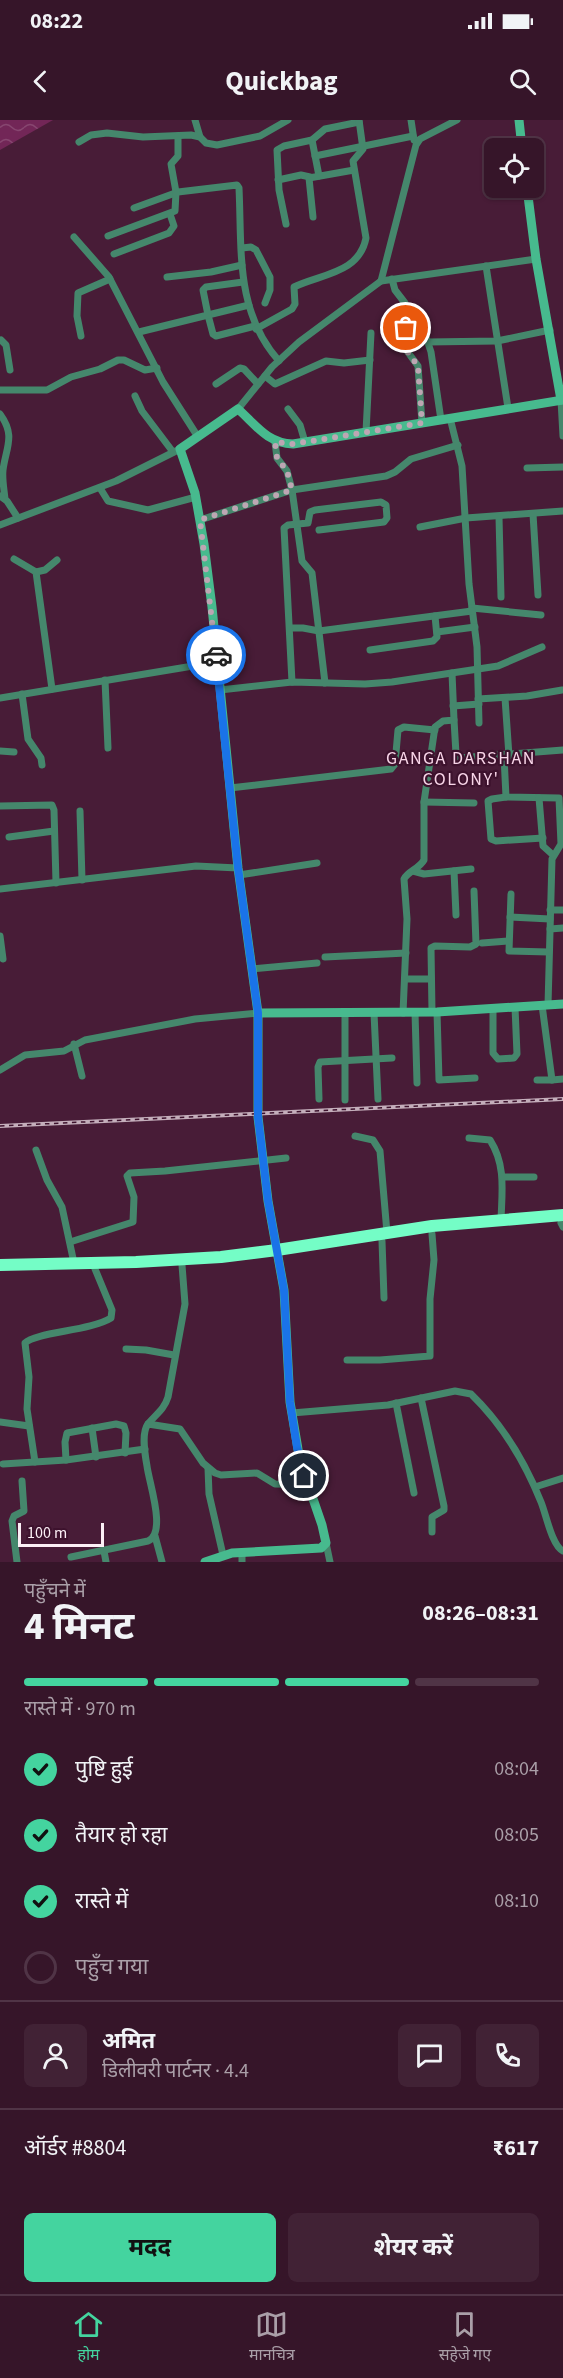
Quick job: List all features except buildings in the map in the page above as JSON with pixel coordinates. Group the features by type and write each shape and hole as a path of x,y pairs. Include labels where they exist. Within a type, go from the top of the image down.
{"highway":[{"path":"0,1271 182,1265 277,1254 501,1220 562,1222"},
{"path":"384,1237 562,1222"},
{"path":"0,1265 277,1254"}],"street":[{"path":"195,120 201,137 206,143 212,145 260,136 288,120"},
{"path":"411,120 416,145"},
{"path":"381,281 416,145 420,140 457,120"},
{"path":"519,120 521,138"},
{"path":"243,282 202,290 213,334 216,336 256,328 292,309 294,286 339,271 364,249 366,238 353,161 362,152 359,121 325,129 312,140 279,148 277,153 278,180 286,224"},
{"path":"79,142 91,135 101,133 143,137 201,137"},
{"path":"108,236 175,211 177,192 171,164 178,156 178,136"},
{"path":"315,156 363,145 378,145 413,136"},
{"path":"312,140 319,176"},
{"path":"278,180 301,175 310,177 354,170"},
{"path":"310,177 308,182 313,217"},
{"path":"134,208 177,192 237,185 239,188 243,282 256,328 265,345 279,361"},
{"path":"528,198 536,259 562,400 563,436"},
{"path":"114,254 169,233 174,226 170,214"},
{"path":"74,237 110,279 173,399 198,437"},
{"path":"242,249 251,247 256,250 270,277 270,290 265,303"},
{"path":"0,525 100,488 177,451 238,409 265,376 299,342 381,281 536,259"},
{"path":"167,276 211,272 242,265"},
{"path":"486,266 507,408"},
{"path":"81,336 77,316 78,293 110,279"},
{"path":"392,279 395,290 405,303 407,351 418,366 422,423"},
{"path":"139,332 249,305"},
{"path":"419,316 428,342 446,419 458,445 475,627 479,723"},
{"path":"428,342 497,341 550,330"},
{"path":"366,432 371,333"},
{"path":"0,339 6,345 10,370"},
{"path":"0,390 47,390 71,377 100,369 118,360 124,360 145,370 157,368"},
{"path":"265,376 275,384 326,360 344,363 370,360"},
{"path":"216,384 240,368 244,369 258,384"},
{"path":"135,396 142,411 177,451 196,497 200,520 239,871 258,1013 258,1114 268,1201 287,1322 292,1413 297,1447 307,1485 322,1525 330,1562"},
{"path":"238,409 275,442 293,444 562,400"},
{"path":"288,410 300,425 305,442"},
{"path":"0,414 9,437 3,468 3,497 18,518"},
{"path":"275,442 277,458 287,471 292,490 302,561 312,573 325,683"},
{"path":"200,520 292,490 386,476 396,472 411,459 458,445"},
{"path":"527,468 563,467"},
{"path":"100,488 108,501 141,510 158,508 196,497"},
{"path":"292,682 284,531 288,525 308,523 310,512 315,510 381,502 386,505 387,519 384,522 319,530"},
{"path":"420,527 466,518 563,511"},
{"path":"533,514 538,595"},
{"path":"499,517 501,597"},
{"path":"14,559 36,572 45,570 57,560"},
{"path":"36,572 52,689"},
{"path":"290,628 319,631 472,609 541,615"},
{"path":"370,650 433,640 437,637 435,616"},
{"path":"437,632 475,627"},
{"path":"220,690 292,682 380,684 504,664 542,647"},
{"path":"0,698 217,663"},
{"path":"452,673 457,757 462,759 563,750"},
{"path":"105,680 108,748"},
{"path":"453,706 562,690"},
{"path":"22,694 28,739 41,759 42,765"},
{"path":"505,698 506,797"},
{"path":"403,1013 407,919 405,876 419,868 424,860 424,802 435,730 440,722 454,720"},
{"path":"230,788 391,769 395,764 398,730 404,727 435,730"},
{"path":"0,751 14,752"},
{"path":"543,838 496,841 491,839 488,801 506,797 561,798 561,844 550,910 545,1005 552,1080"},
{"path":"539,798 545,849 558,852"},
{"path":"424,802 474,803"},
{"path":"0,806 52,805 56,883"},
{"path":"80,811 82,880"},
{"path":"9,837 54,831"},
{"path":"0,889 196,866 239,871 317,863"},
{"path":"413,871 424,873 471,869"},
{"path":"454,871 456,915"},
{"path":"474,891 476,944 470,947 432,947 430,951 439,1080 475,1078"},
{"path":"511,894 507,948 510,952 549,952"},
{"path":"550,910 563,910"},
{"path":"510,917 550,919"},
{"path":"550,929 563,928"},
{"path":"0,936 3,959"},
{"path":"482,943 508,941"},
{"path":"325,957 406,953"},
{"path":"252,969 317,963"},
{"path":"405,979 431,979"},
{"path":"0,1070 25,1055 64,1051 85,1040 195,1019 258,1013 403,1013 563,1004"},
{"path":"493,1009 493,1053 498,1059 514,1058 518,1054 515,1007"},
{"path":"345,1012 345,1100"},
{"path":"415,1012 417,1083"},
{"path":"374,1013 378,1099"},
{"path":"74,1044 82,1076"},
{"path":"319,1099 319,1064 324,1061 392,1058"},
{"path":"537,1080 563,1079"},
{"path":"355,1136 373,1140 380,1151 384,1298"},
{"path":"469,1138 488,1138 492,1142 502,1168 501,1220"},
{"path":"36,1150 47,1179 62,1207 74,1263"},
{"path":"70,1242 133,1222 134,1197 126,1176 129,1173 286,1158"},
{"path":"503,1177 534,1176"},
{"path":"347,1360 430,1356 430,1299 434,1260 432,1234"},
{"path":"162,1562 155,1536 158,1526 145,1449 148,1424 165,1405 185,1304 182,1265"},
{"path":"35,1462 27,1408 29,1377 25,1343 33,1338 75,1330 111,1318 112,1311 95,1269"},
{"path":"126,1349 174,1356"},
{"path":"292,1413 396,1403 454,1391 471,1394 517,1452 535,1487 555,1546 563,1551"},
{"path":"421,1398 444,1508 432,1517 432,1532"},
{"path":"396,1403 414,1493"},
{"path":"0,1422 29,1426"},
{"path":"66,1460 67,1433 117,1424 124,1426 126,1433 125,1453"},
{"path":"148,1424 180,1429 208,1468 221,1475 257,1473 282,1486 307,1485"},
{"path":"92,1428 96,1457"},
{"path":"3,1464 96,1457 145,1449"},
{"path":"208,1468 209,1494 223,1555"},
{"path":"535,1487 563,1478"},
{"path":"17,1562 12,1521 14,1516 24,1511 22,1481"},
{"path":"71,1557 148,1541 155,1536"},
{"path":"205,1562 223,1555 242,1557 321,1548 326,1543"},
{"path":"104,1551 106,1562"}],"water":[{"path":"0,120 53,120 0,150"}],"railway":[{"path":"0,1126 563,1099"}],"way so far":[{"path":"216,655 200,520 292,490 287,471 277,458 275,442 293,444 422,423 418,366 416,360 407,351 406,328"}],"district":[{"name":"GANGA DARSHAN COLONY'","path":"461,768"}],"route":[{"path":"216,655 238,868 258,1013 258,1117 268,1201 284,1290 290,1402 304,1476"}]}
